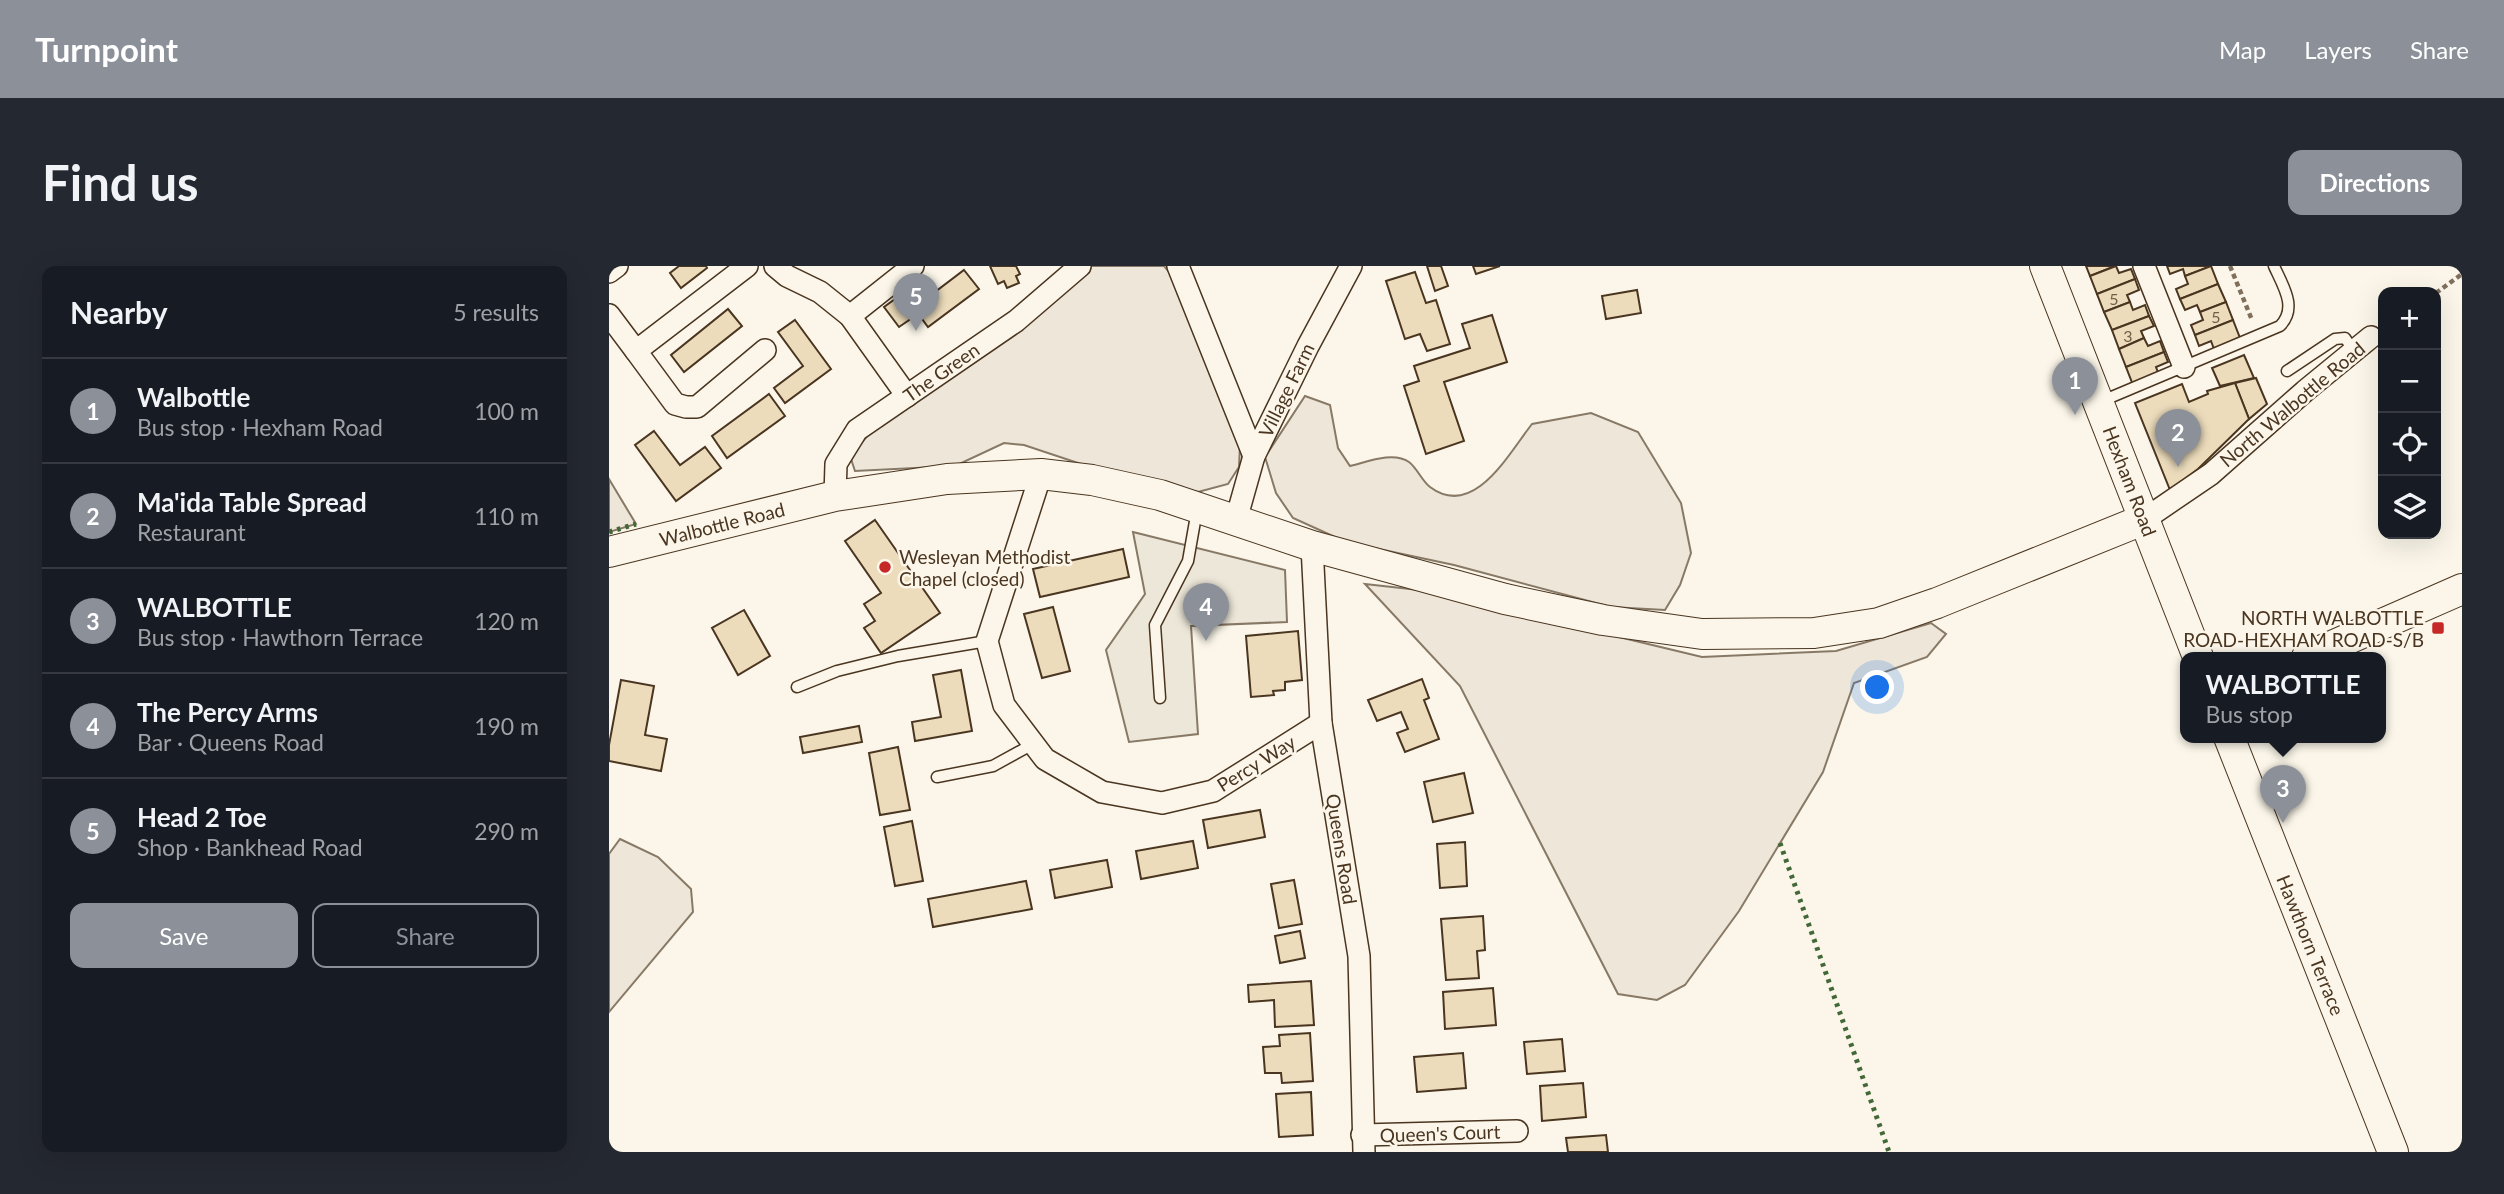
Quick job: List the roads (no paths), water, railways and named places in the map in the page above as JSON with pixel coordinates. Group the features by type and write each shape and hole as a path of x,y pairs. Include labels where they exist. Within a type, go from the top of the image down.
{"street":[{"path":"609,272 617,266"},
{"path":"636,351 747,266"},
{"path":"775,266 787,276 820,292 850,316 907,396"},
{"path":"850,316 913,266"},
{"name":"The Green","path":"835,496 836,464 857,430 1016,321 1080,266"},
{"path":"1178,266 1254,456"},
{"name":"Village Farm","path":"1237,520 1254,456 1351,266"},
{"name":"Hexham Road","path":"2045,266 2196,652"},
{"path":"2144,266 2184,367"},
{"path":"609,316 675,404 698,407 761,362"},
{"name":"North Walbottle Road","path":"2145,519 2211,474 2371,337"},
{"path":"987,641 1041,474"},
{"name":"Walbottle Road","path":"609,552 835,496 947,479 1041,474 1160,495 1312,546 1504,599 1603,620 1702,634 1814,633 1879,623 1914,611 2145,519"},
{"name":"Queens Road","path":"1312,546 1321,723 1359,956 1363,1144"},
{"path":"2318,652 2462,589"},
{"name":"Percy Way","path":"987,641 1004,705 1033,744 1045,759 1102,792 1162,803 1213,791 1321,723"},
{"name":"Hawthorn Terrace","path":"2231,743 2393,1152"},
{"name":"Queen's Court","path":"1363,1144 1517,1131"}],"lane":[{"path":"2099,402 2258,337 2288,318 2285,293 2274,266"},
{"path":"2287,371 2335,339 2345,338 2354,351"},
{"path":"1160,698 1156,625 1187,566 1197,507"},
{"path":"797,687 837,671 898,656 987,641"},
{"path":"937,777 993,766 1033,744"}],"place":[{"name":"Head 2 Toe","path":"916,331"},
{"name":"Walbottle","path":"2075,415"},
{"name":"Ma'ida Table Spread","path":"2178,467"},
{"name":"Wesleyan Methodist Chapel (closed)","path":"885,567"},
{"name":"NORTH WALBOTTLE ROAD-HEXHAM ROAD-S/B","path":"2438,628"},
{"name":"The Percy Arms","path":"1206,641"},
{"name":"WALBOTTLE","path":"2283,823"}]}
